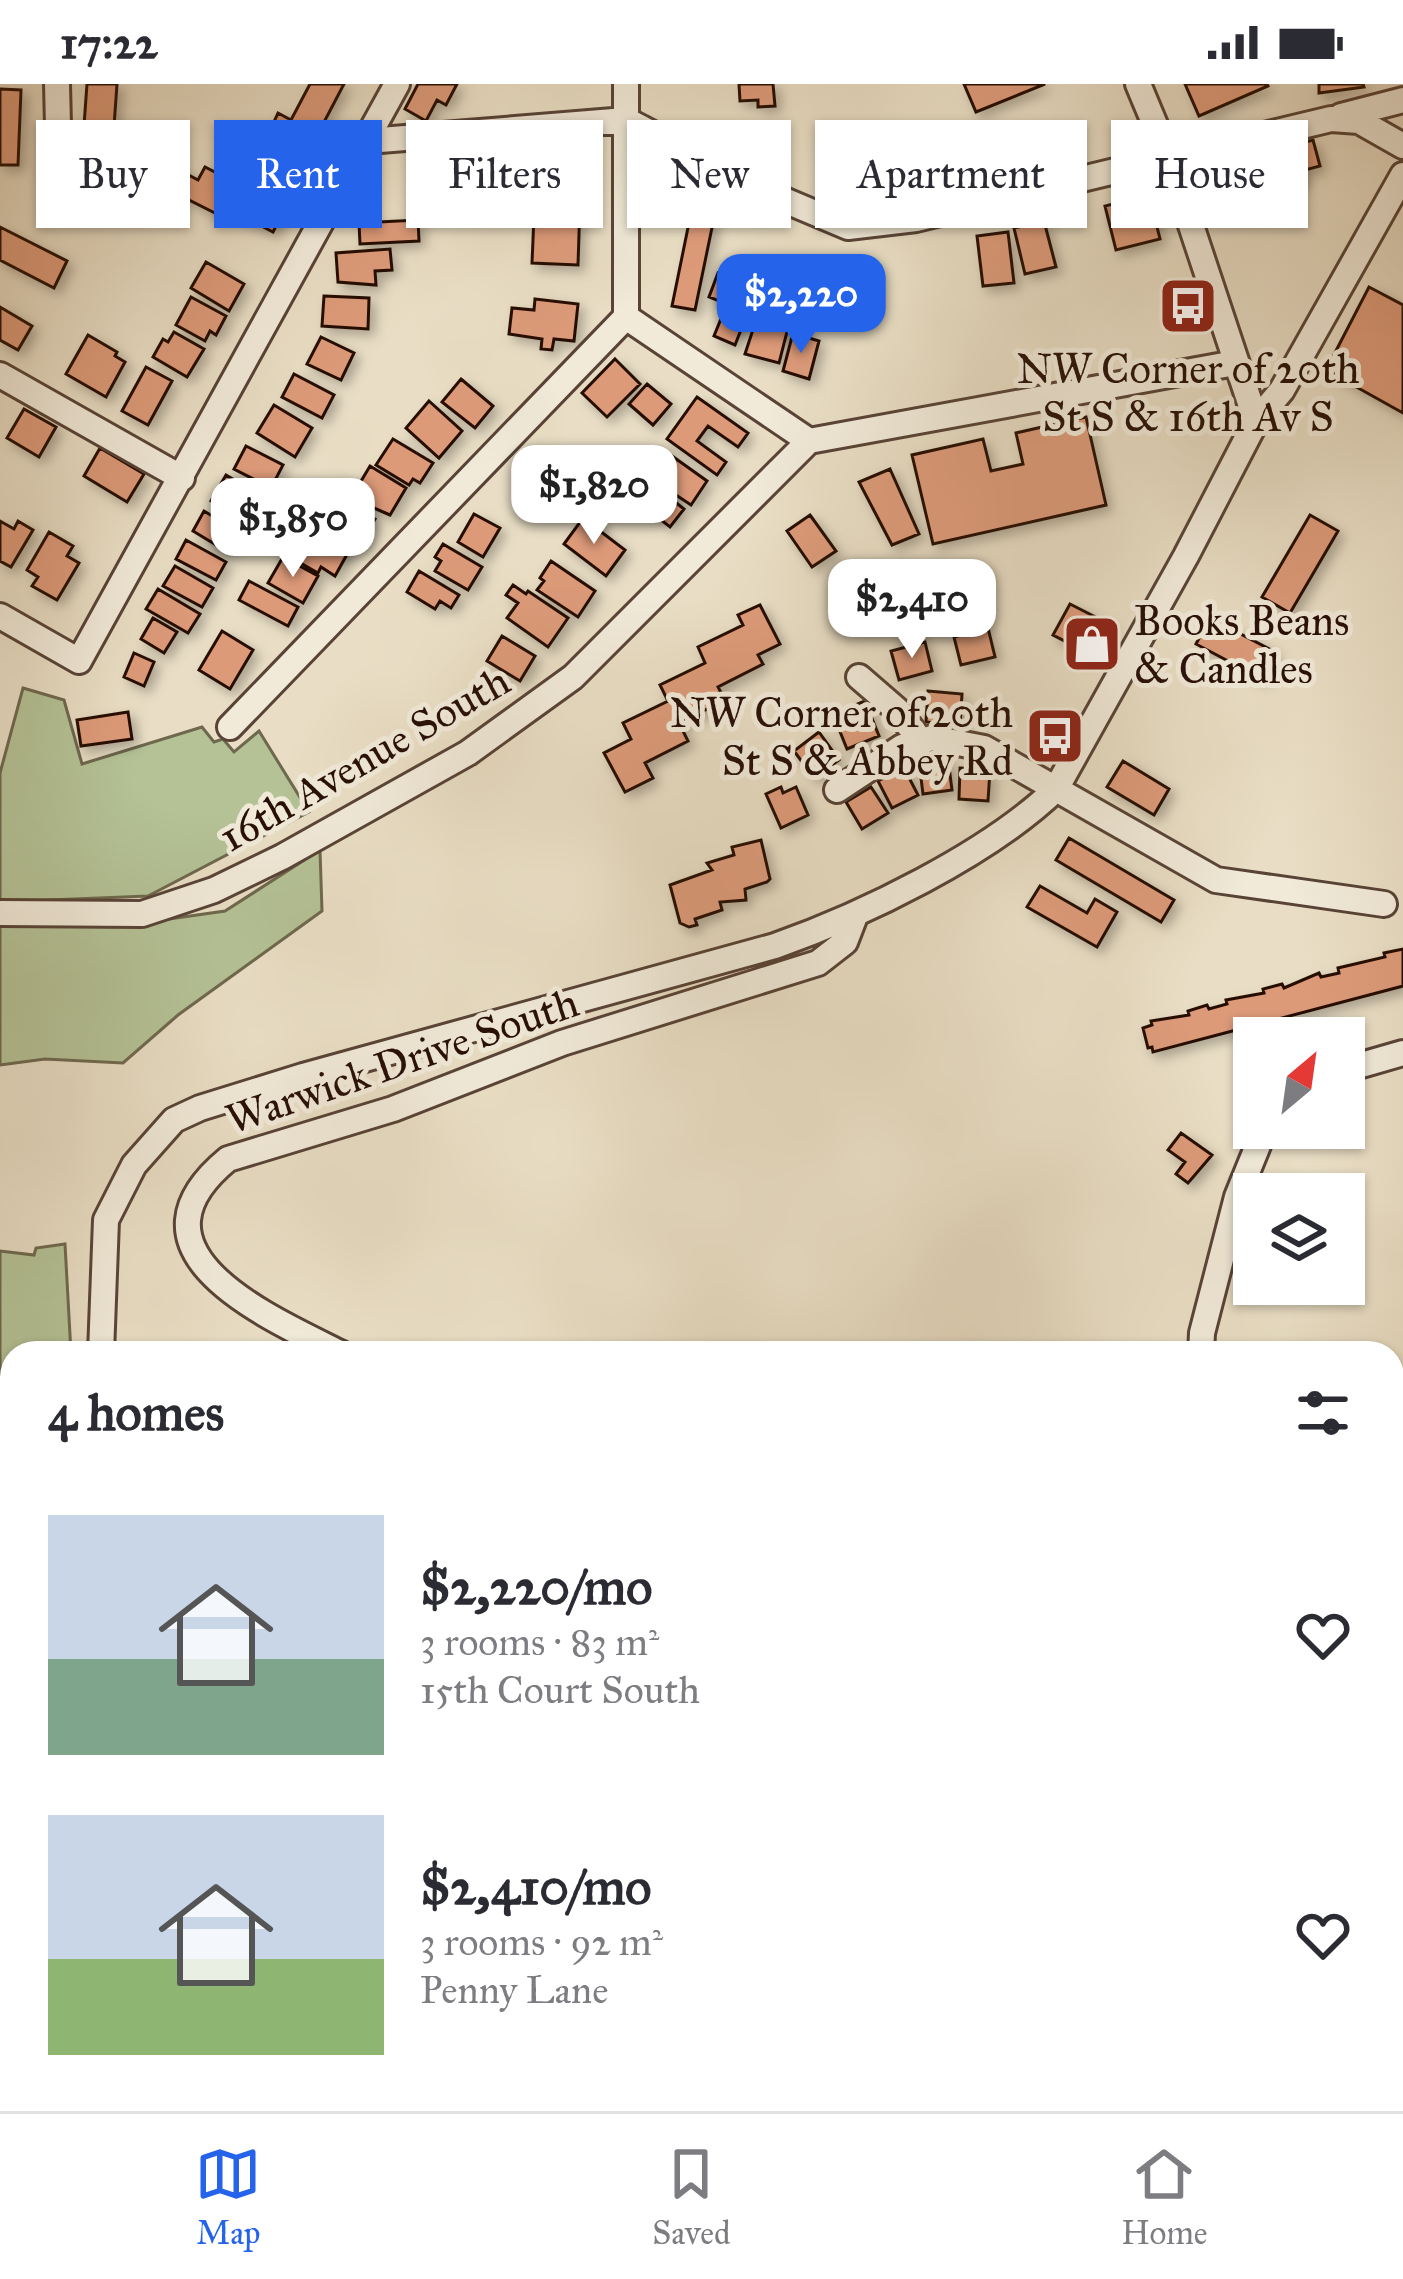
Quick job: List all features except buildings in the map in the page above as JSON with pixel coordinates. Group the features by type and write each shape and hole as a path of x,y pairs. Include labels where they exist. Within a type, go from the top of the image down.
{"street":[{"path":"57,84 58,120"},
{"path":"379,120 397,84"},
{"path":"230,727 626,317 626,84"},
{"path":"1138,84 1153,120"},
{"path":"1308,123 1403,100"},
{"path":"1331,118 1359,121 1403,146"},
{"path":"382,140 626,120 758,188 848,227 916,219 1111,170"},
{"path":"101,1341 106,1220 134,1165 174,1120 303,1076 775,946 855,916 1010,829 1056,789 1256,421 1282,390 1403,175"},
{"path":"0,616 80,661 320,228"},
{"path":"1191,228 1256,421"},
{"path":"626,317 808,441 1235,364"},
{"path":"0,376 182,478"},
{"name":"16th Avenue South","path":"0,914 142,914 214,890 468,753 574,677 808,441"},
{"path":"860,677 896,709 921,741"},
{"path":"837,790 902,747 932,737 984,748 1216,880 1384,904"},
{"name":"Warwick Drive South","path":"318,1341 239,1299 208,1276 194,1254 190,1226 193,1197 210,1173 228,1159 393,1109 562,1043 818,963 844,942 855,916"},
{"path":"1365,1064 1403,1053"},
{"path":"1202,1341 1237,1197 1256,1149"}],"green space":[{"path":"23,688 64,700 82,764 202,727 214,742 223,739 234,752 259,731 309,812 148,896 0,902 0,773"},
{"path":"320,850 322,911 178,1015 123,1063 45,1059 0,1065 0,925 134,924 225,911"},
{"path":"65,1244 70,1341 0,1341 0,1251 34,1255 36,1248"}],"place":[{"name":"NW Corner of 20th St S & 16th Av S","path":"1188,306"},
{"name":"Books Beans & Candles","path":"1092,644"},
{"name":"NW Corner of 20th St S & Abbey Rd","path":"1055,736"}]}
